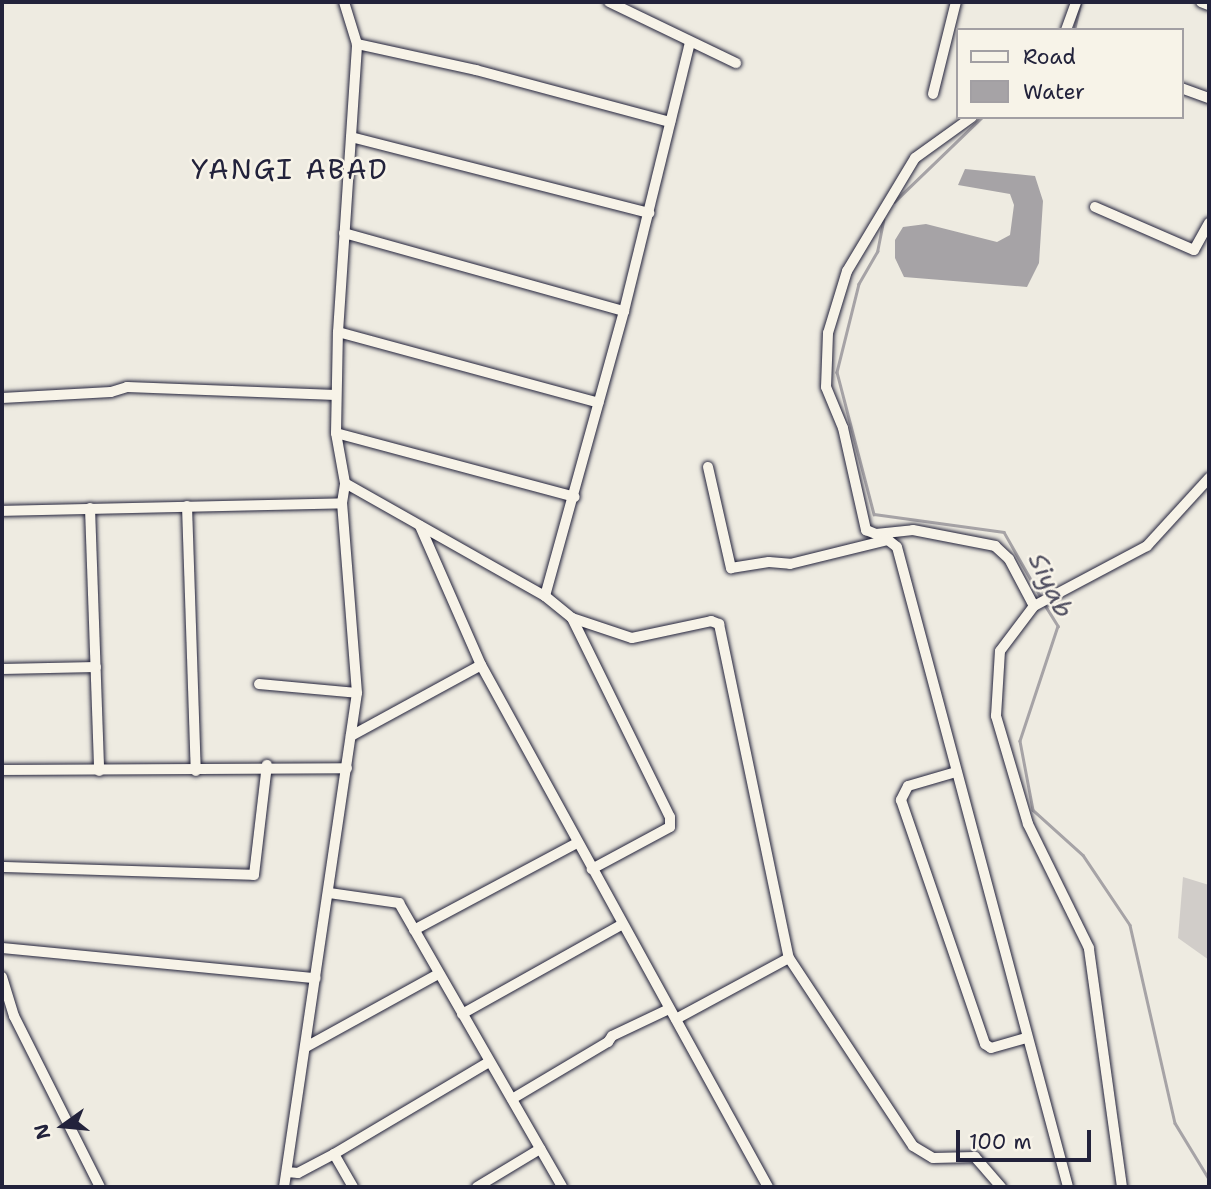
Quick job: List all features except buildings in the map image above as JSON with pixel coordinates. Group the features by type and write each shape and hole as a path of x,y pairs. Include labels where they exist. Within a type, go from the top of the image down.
{"street":[{"path":"284,1187 358,693 342,503 345,483 337,433 336,395 357,44 344,2"},
{"path":"609,2 736,63"},
{"path":"933,94 956,2"},
{"path":"1067,28 1076,2"},
{"path":"1201,2 1209,5"},
{"path":"545,596 575,497 624,311 690,43"},
{"path":"357,44 476,70 670,122"},
{"path":"1183,89 1209,98"},
{"path":"969,119 915,158 879,213 847,271 828,333 826,387 844,428 863,527 872,538 888,540 897,547 1026,1038 1068,1187"},
{"path":"351,137 649,213"},
{"path":"1095,207 1194,250 1209,223"},
{"path":"344,233 624,311"},
{"path":"338,332 598,403"},
{"path":"2,398 111,392 127,387 336,395"},
{"path":"337,433 575,497"},
{"path":"708,467 731,568 769,562 790,564 872,538 913,530 995,546 1009,559 1034,606"},
{"path":"1122,1187 1089,948 1028,824 996,716 1000,651 1034,606 1075,581 1147,546 1209,478"},
{"path":"345,483 545,596 572,618 632,638 711,621 719,624 789,958 913,1146 933,1157 975,1157 1001,1187"},
{"path":"2,511 342,503"},
{"path":"187,506 196,771"},
{"path":"90,508 99,771"},
{"path":"420,526 481,665 621,925 768,1187"},
{"path":"572,618 670,817 670,827 592,869"},
{"path":"351,736 481,665"},
{"path":"2,669 96,667"},
{"path":"259,684 358,693"},
{"path":"2,867 254,875 267,765"},
{"path":"2,770 196,771 267,765 346,768"},
{"path":"956,772 908,786 901,800 985,1044 991,1048 1026,1038"},
{"path":"414,930 577,843"},
{"path":"329,893 394,900 414,930 562,1187"},
{"path":"462,1014 621,925"},
{"path":"2,948 316,978"},
{"path":"676,1019 789,958"},
{"path":"306,1047 438,974"},
{"path":"2,977 14,1016 100,1187"},
{"path":"512,1099 608,1042 612,1036 669,1009"},
{"path":"287,1172 298,1172 334,1154 489,1062"},
{"path":"477,1187 540,1149"},
{"path":"334,1154 353,1187"}],"shaded area":[{"path":"1183,877 1209,885 1209,960 1178,938"}],"water":[{"path":"965,169 1035,176 1043,201 1039,263 1027,287 904,277 895,258 895,240 903,227 926,224 997,242 1010,235 1014,205 1010,194 958,185"}],"waterway":[{"name":"Siyab","path":"1074,28 1080,5"},
{"name":"Siyab","path":"894,202 980,119"},
{"name":"Siyab","path":"884,219 878,251 859,284 837,372 874,514 1004,532 1042,599"},
{"name":"Siyab","path":"1045,605 1058,626 1020,741 1033,810 1083,855 1130,925 1175,1123 1209,1179"}],"district":[{"name":"YANGI ABAD","path":"290,169"}]}
